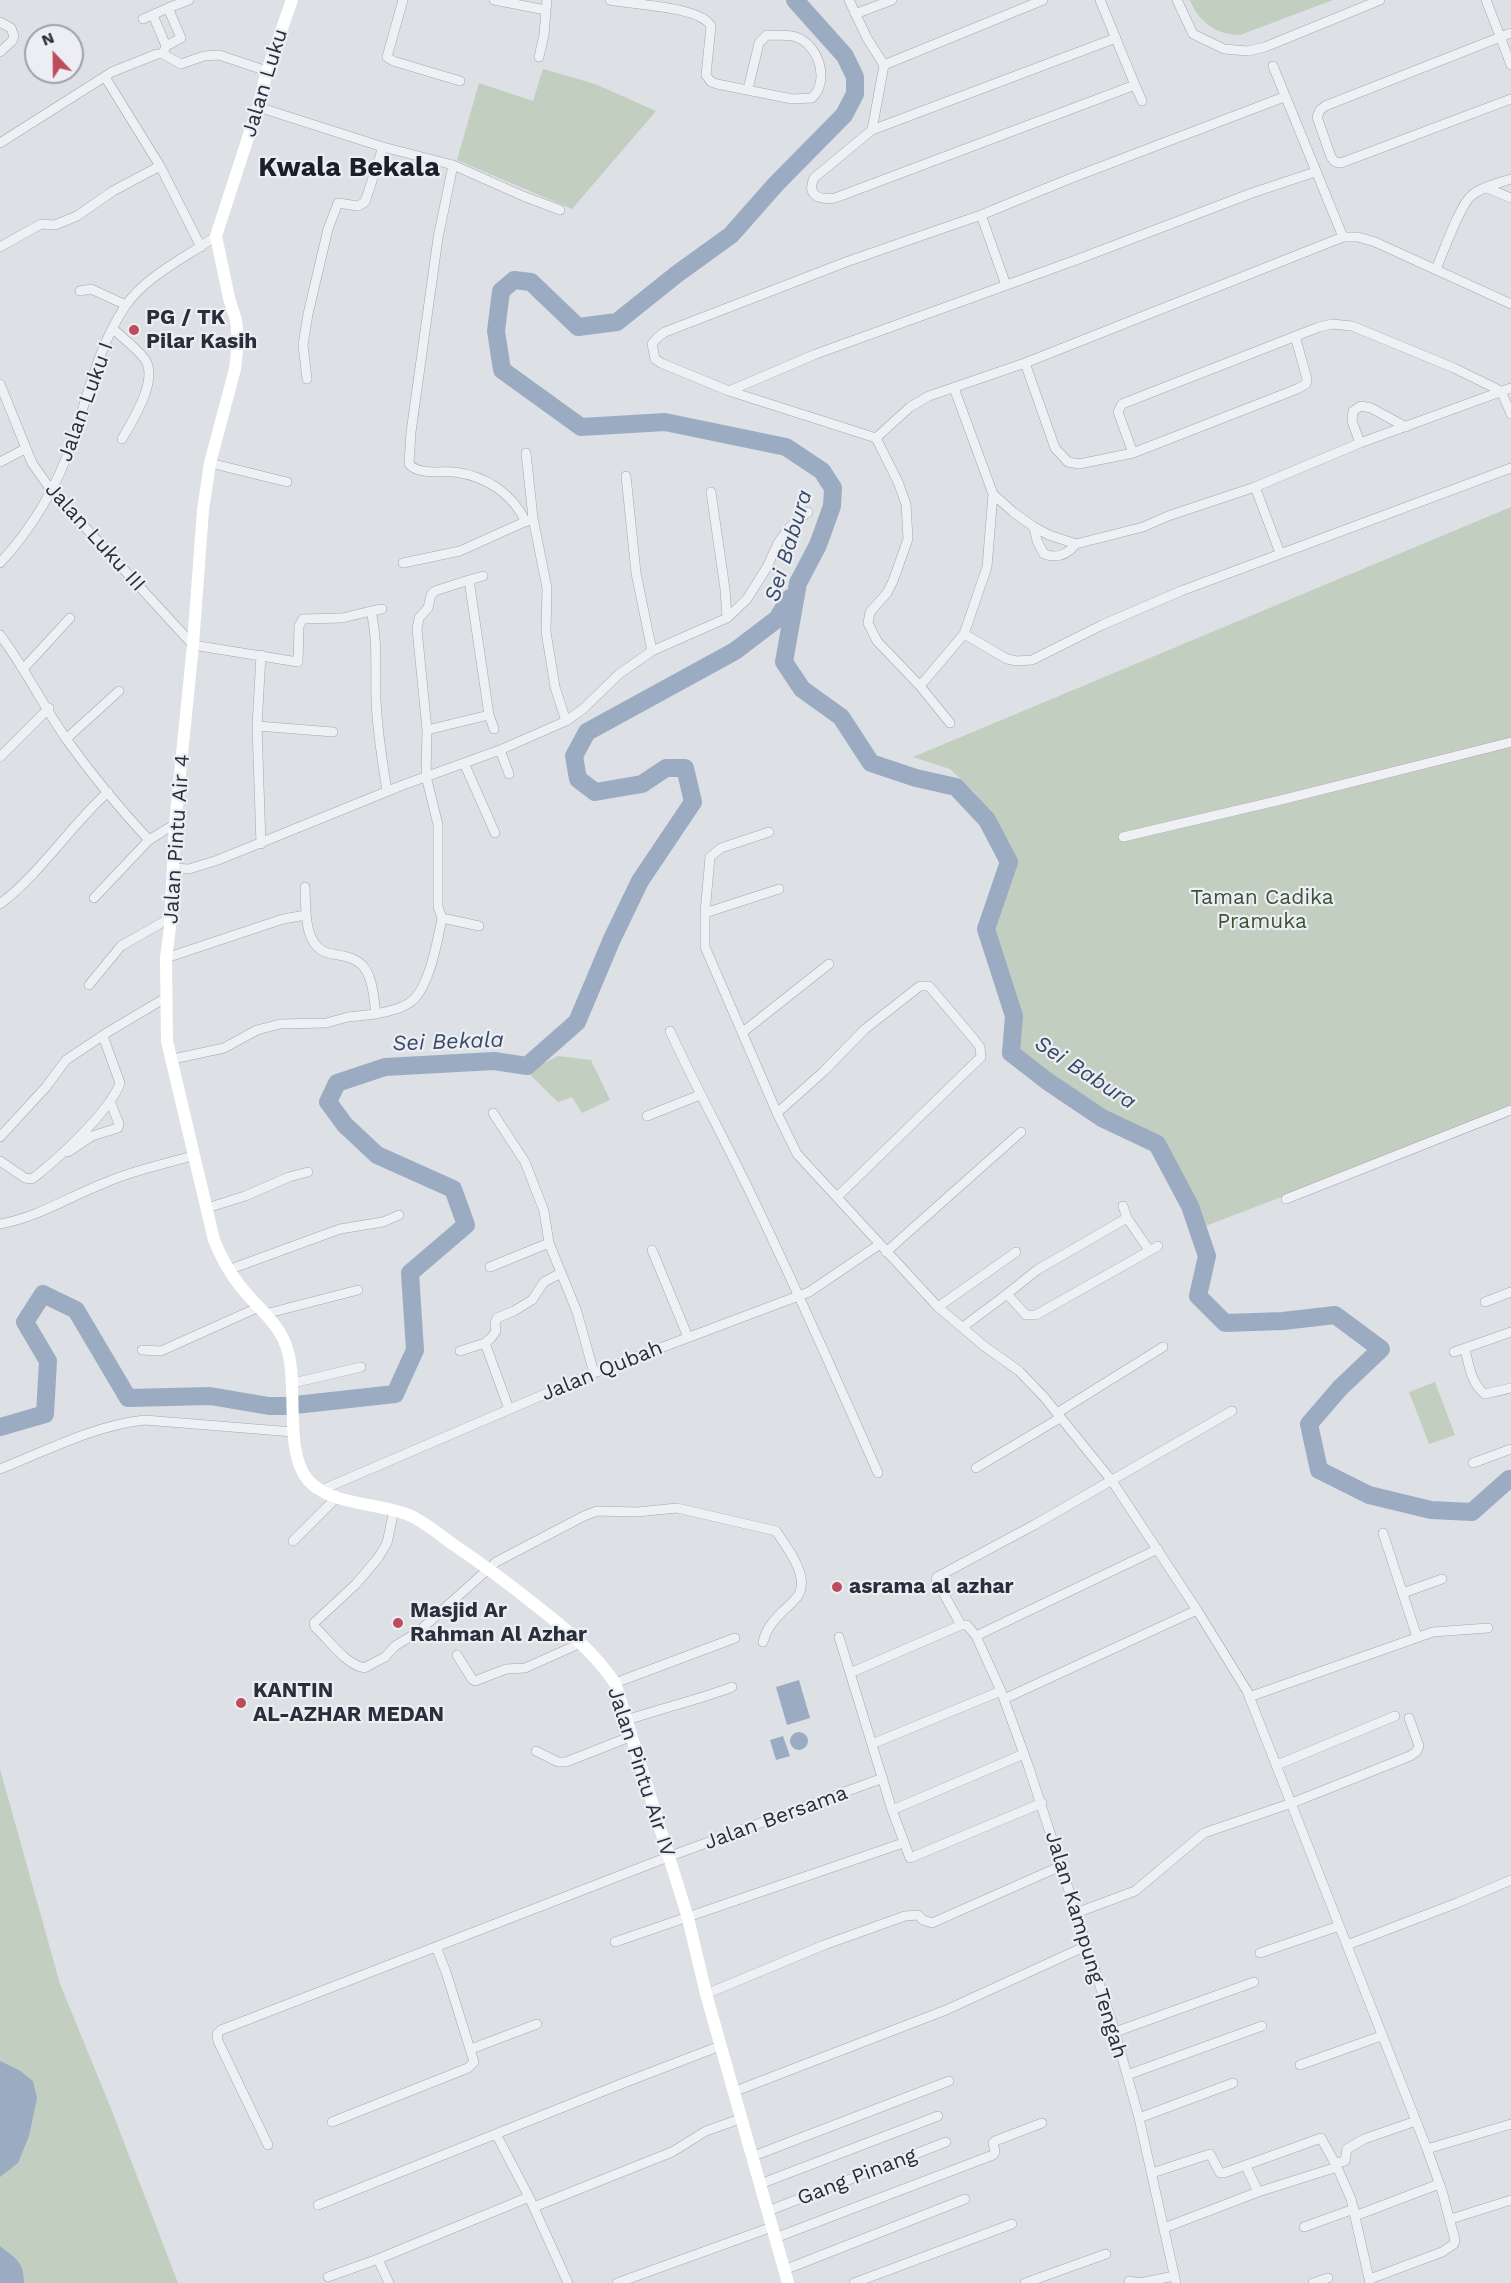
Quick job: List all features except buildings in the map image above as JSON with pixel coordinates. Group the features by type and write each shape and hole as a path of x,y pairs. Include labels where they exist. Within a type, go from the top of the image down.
{"main road":[{"name":"Jalan Luku","path":"216,236 258,107 267,71 292,0"},
{"name":"Jalan Pintu Air 4","path":"216,236 236,320 238,342 229,396 210,463 203,510 193,645 175,824 166,958 166,1031 214,1240 228,1270 284,1338 291,1360 293,1425"},
{"path":"293,1425 302,1469 307,1479 319,1491"},
{"name":"Jalan Pintu Air IV","path":"319,1491 412,1516 489,1568 581,1643 597,1659 615,1683 688,1918 720,2046 788,2283"}],"street":[{"path":"143,19 189,0"},
{"path":"403,0 387,57 393,61 460,81"},
{"path":"494,0 546,5 539,57"},
{"path":"610,0 669,9 706,19 711,26 707,78 717,84 792,99 812,98 820,86 819,64 810,46 797,37 767,36 759,43 748,89"},
{"path":"849,0 884,65 872,130"},
{"path":"855,14 892,0"},
{"path":"884,65 1043,0"},
{"path":"1100,0 1142,101"},
{"path":"1177,0 1193,34 1224,49 1248,51 1265,47 1380,0"},
{"path":"1485,0 1511,65"},
{"path":"0,143 105,77 165,50 181,38 168,8"},
{"path":"155,20 165,50 181,64 204,56 219,55 267,71"},
{"path":"0,22 14,32 12,41 1,51"},
{"path":"1511,33 1325,106 1317,114 1317,121 1331,157 1335,162 1341,163 1511,99"},
{"path":"1116,38 872,130 814,178 812,188 814,194 824,200 835,198 1135,85"},
{"path":"1273,66 1343,237"},
{"path":"105,77 160,166 201,247"},
{"path":"950,723 920,686 877,641 868,623 870,612 887,593 893,581 908,539 906,504 898,482 876,438 729,391 661,363 654,354 652,344 654,340 665,332 846,262 981,215 1080,174 1284,97"},
{"path":"258,107 383,147 453,165 560,210"},
{"path":"307,379 303,345 328,229 339,203 358,206 365,202 383,147"},
{"path":"453,165 438,237 411,432 409,464 412,469 420,471 455,472 478,477 496,486 529,520"},
{"path":"0,247 41,224 55,225 77,216 113,191 160,166"},
{"path":"729,391 816,354 1076,260 1252,193 1315,172"},
{"path":"1436,269 1467,201 1478,191 1511,179"},
{"path":"1487,188 1511,198"},
{"path":"981,215 1006,285"},
{"name":"Jalan Luku I","path":"0,563 28,527 63,466 96,366 126,305 137,291 216,236"},
{"path":"876,438 919,400 1025,363 1343,237 1358,237 1375,242 1511,304"},
{"path":"80,291 91,289 126,305"},
{"path":"1133,453 1118,412 1122,405 1295,336 1332,324 1352,326 1506,389"},
{"path":"113,328 145,359 149,374 139,408 122,439"},
{"path":"1025,363 1055,448 1064,458 1074,464 1085,465 1133,453 1306,384 1306,370 1295,336"},
{"name":"Jalan Luku III","path":"0,384 25,449 51,490 193,645"},
{"path":"920,686 964,634 987,567 993,494 954,388"},
{"path":"1506,389 1511,414"},
{"path":"993,494 1013,512 1034,526 1049,535 1076,544 1143,527 1168,516 1255,487 1360,443 1506,389"},
{"path":"1360,443 1352,416 1353,411 1361,406 1371,408 1406,427"},
{"path":"0,462 25,449"},
{"path":"526,453 529,520 546,588 548,643 555,687 566,721"},
{"path":"210,463 287,482"},
{"path":"964,634 1007,658 1017,661 1032,660 1102,625 1280,553 1511,468"},
{"path":"627,476 636,573 652,651"},
{"path":"1255,487 1280,553"},
{"path":"711,492 727,618"},
{"path":"173,868 189,869 261,844 387,791 500,750 566,721 583,709 619,674 652,651 727,618 747,599 767,567 778,543 790,527 808,513"},
{"path":"403,563 460,551 529,520"},
{"path":"1034,526 1037,541 1044,554 1053,557 1060,556 1076,544"},
{"path":"173,1059 224,1048 257,1030 280,1024 326,1023 348,1017 376,1014 400,1007 416,998 434,956 442,918 437,900 438,825 426,776 427,730 417,629 419,618 428,608 431,595 435,591 483,576"},
{"path":"469,580 489,715 494,729"},
{"path":"193,645 298,662 299,626 303,619 342,618 382,609"},
{"path":"371,611 377,646 376,700 387,791"},
{"path":"24,668 70,618"},
{"path":"0,635 24,668 66,739 149,840"},
{"path":"261,655 257,726 261,844"},
{"path":"66,739 119,691"},
{"path":"0,757 49,708"},
{"path":"427,730 489,715"},
{"path":"257,726 333,732"},
{"path":"1123,837 1511,742"},
{"path":"500,750 509,774"},
{"path":"464,763 495,833"},
{"path":"0,904 48,857 108,792"},
{"path":"94,898 149,840 175,824"},
{"path":"769,832 721,848 710,857 705,913 705,947 777,1113 797,1154 883,1248 938,1307 1024,1376 1059,1416 1112,1481 1197,1610 1249,1697 1277,1765 1427,2150 1451,2219 1455,2240 1450,2248 1370,2281 1355,2212 1345,2181 1321,2138 1246,2166 1220,2173 1210,2154 1152,2173"},
{"path":"305,887 308,929 317,947 326,952 350,956 363,966 368,974 376,1014"},
{"path":"705,913 779,889"},
{"path":"166,958 283,919 306,915"},
{"path":"89,985 121,946 170,918"},
{"path":"442,918 479,926"},
{"path":"743,1032 829,964"},
{"path":"777,1113 823,1072 865,1029 920,986 929,986 974,1038 980,1047 981,1057 837,1197"},
{"path":"0,1137 46,1087 66,1060 167,997"},
{"path":"670,1031 699,1095 744,1179 878,1473"},
{"path":"55,1161 110,1101 120,1083 103,1036"},
{"path":"647,1116 699,1095"},
{"path":"0,1161 32,1179 92,1136 118,1128 119,1124 110,1101"},
{"path":"1286,1199 1511,1110"},
{"path":"493,1113 525,1162 544,1211 549,1244 577,1312 594,1372"},
{"name":"Jalan Qubah","path":"319,1491 594,1372 798,1297 883,1248 1021,1132"},
{"path":"0,1224 23,1219 50,1209 107,1181 195,1155"},
{"path":"207,1208 245,1196 289,1176 308,1172"},
{"path":"1007,1294 1026,1315 1036,1315 1154,1248 1127,1218 1123,1206"},
{"path":"228,1270 340,1229 383,1221 399,1215"},
{"path":"963,1327 1037,1270 1127,1218"},
{"path":"490,1267 549,1244"},
{"path":"652,1250 688,1337"},
{"path":"938,1307 1016,1252"},
{"path":"460,1350 485,1343 494,1335 497,1318 532,1300 544,1282 561,1274"},
{"path":"142,1350 161,1351 262,1311 358,1290"},
{"path":"1485,1302 1511,1292"},
{"path":"1454,1352 1511,1332"},
{"path":"485,1343 510,1408"},
{"path":"976,1468 1162,1347"},
{"path":"1465,1349 1472,1376 1479,1390 1485,1394 1511,1388"},
{"path":"292,1386 361,1367"},
{"path":"850,1673 961,1625 936,1581 938,1577 1112,1481 1232,1411"},
{"path":"0,1469 82,1437 129,1422 145,1420 293,1425"},
{"path":"1473,1463 1511,1449"},
{"path":"293,1541 337,1497"},
{"path":"394,1510 387,1543 378,1558 356,1584 314,1623 315,1627 348,1661 364,1668 385,1657 394,1646 418,1632 489,1568 597,1511 656,1511 677,1508 776,1531 798,1564 801,1588 794,1601 769,1626 763,1642"},
{"path":"1383,1533 1418,1637"},
{"path":"976,1636 1158,1549"},
{"path":"1403,1593 1442,1579"},
{"path":"872,1744 1003,1695 1197,1610"},
{"name":"Jalan Kampung Tengah","path":"961,1625 967,1625 976,1636 1003,1695 1042,1803 1115,2032 1139,2118 1175,2279"},
{"path":"1249,1697 1418,1637 1443,1630 1488,1628"},
{"path":"839,1637 908,1856 914,1858 1042,1803"},
{"path":"615,1683 735,1638"},
{"path":"458,1655 475,1681 506,1669 525,1668 581,1643"},
{"path":"627,1720 662,1708 698,1700 732,1687"},
{"path":"1277,1765 1395,1716"},
{"path":"1076,1913 1135,1891 1199,1835 1292,1803 1416,1752 1419,1746 1409,1718"},
{"path":"536,1751 558,1762 566,1762 632,1736"},
{"path":"892,1810 1024,1754"},
{"name":"Jalan Bersama","path":"268,2145 218,2041 216,2036 218,2032 669,1857 883,1778"},
{"path":"615,1942 903,1843"},
{"path":"706,1994 824,1945 905,1916 918,1915 922,1920 932,1923 1061,1866"},
{"path":"1347,1945 1511,1880"},
{"path":"1260,1953 1339,1926"},
{"path":"733,2092 946,2010 1086,1946"},
{"path":"332,2122 468,2068 474,2062 436,1947"},
{"path":"1115,2032 1254,1982"},
{"path":"471,2049 537,2024"},
{"path":"1127,2075 1262,2026"},
{"path":"1300,2065 1381,2036"},
{"path":"318,2205 720,2046"},
{"path":"752,2157 949,2081"},
{"path":"1139,2118 1233,2083"},
{"path":"760,2184 938,2116"},
{"path":"534,2207 672,2152 701,2133 740,2119"},
{"path":"1164,2228 1337,2165 1346,2160 1347,2149 1364,2139 1416,2121"},
{"path":"617,2283 774,2232 993,2155 995,2141 1042,2123"},
{"path":"1427,2150 1511,2124"},
{"path":"496,2134 534,2207 568,2283"},
{"name":"Gang Pinang","path":"768,2211 946,2142"},
{"path":"1246,2166 1258,2192"},
{"path":"1304,2228 1439,2184"},
{"path":"328,2277 529,2197"},
{"path":"784,2270 965,2199"},
{"path":"1451,2219 1511,2200"},
{"path":"854,2283 1012,2224"},
{"path":"1025,2283 1106,2254"},
{"path":"378,2259 389,2283"},
{"path":"1313,2283 1328,2278"},
{"path":"1129,2281 1140,2283 1175,2279"}],"green space":[{"path":"1190,0 1333,0 1240,35 1223,32 1209,25 1193,8"},
{"path":"543,69 595,84 656,111 572,209 457,160 479,83 533,101"},
{"name":"Taman Cadika Pramuka","path":"1511,507 1511,1109 1203,1227 1161,1139 1090,1102 1017,1051 1021,1012 992,927 1017,862 992,816 973,791 950,769 913,757"},
{"path":"558,1056 591,1060 610,1100 582,1113 572,1097 558,1102 527,1072"},
{"path":"1435,1382 1455,1435 1429,1444 1409,1392"},
{"path":"0,1769 60,1984 178,2283 0,2283"}],"water":[{"path":"799,1680 810,1718 787,1725 776,1687"},
{"path":"799,1732 805,1735 808,1741 805,1747 799,1750 793,1747 790,1741 793,1735"},
{"path":"783,1736 790,1756 776,1760 770,1740"},
{"path":"0,2061 19,2070 33,2081 37,2098 29,2136 18,2163 0,2177"},
{"path":"0,2246 20,2265 24,2283 0,2283"}],"waterway":[{"name":"Sei Babura","path":"795,0 845,56 855,77 855,94 844,115 776,184 731,235 617,322 578,327 531,282 514,280 501,291 496,331 502,370 581,427 665,422 786,447 822,471 833,488 832,506 818,545 798,583 784,662 802,689 841,717 871,763 916,778 956,787 987,820 1009,862 986,929 1014,1016 1011,1053 1047,1081 1102,1118 1157,1144 1190,1206 1207,1256 1198,1296 1225,1323 1283,1321 1335,1315 1381,1349 1340,1388 1309,1424 1319,1470 1369,1495 1431,1510 1472,1512 1511,1479"},
{"name":"Sei Bekala","path":"0,1427 45,1414 48,1361 25,1322 43,1294 76,1310 128,1398 210,1396 269,1406 286,1406 395,1394 415,1350 410,1273 466,1225 453,1189 377,1155 345,1125 328,1102 337,1083 385,1067 494,1061 527,1066 577,1022 612,939 640,881 693,802 685,768 666,768 642,784 595,792 578,779 574,756 587,732 735,651 777,619 790,598"}],"place":[{"name":"PG / TK Pilar Kasih","path":"134,330"},
{"name":"asrama al azhar","path":"837,1587"},
{"name":"Masjid Ar Rahman Al Azhar","path":"398,1623"},
{"name":"KANTIN AL-AZHAR MEDAN","path":"241,1703"}],"district":[{"name":"Kwala Bekala","path":"349,168"}]}
